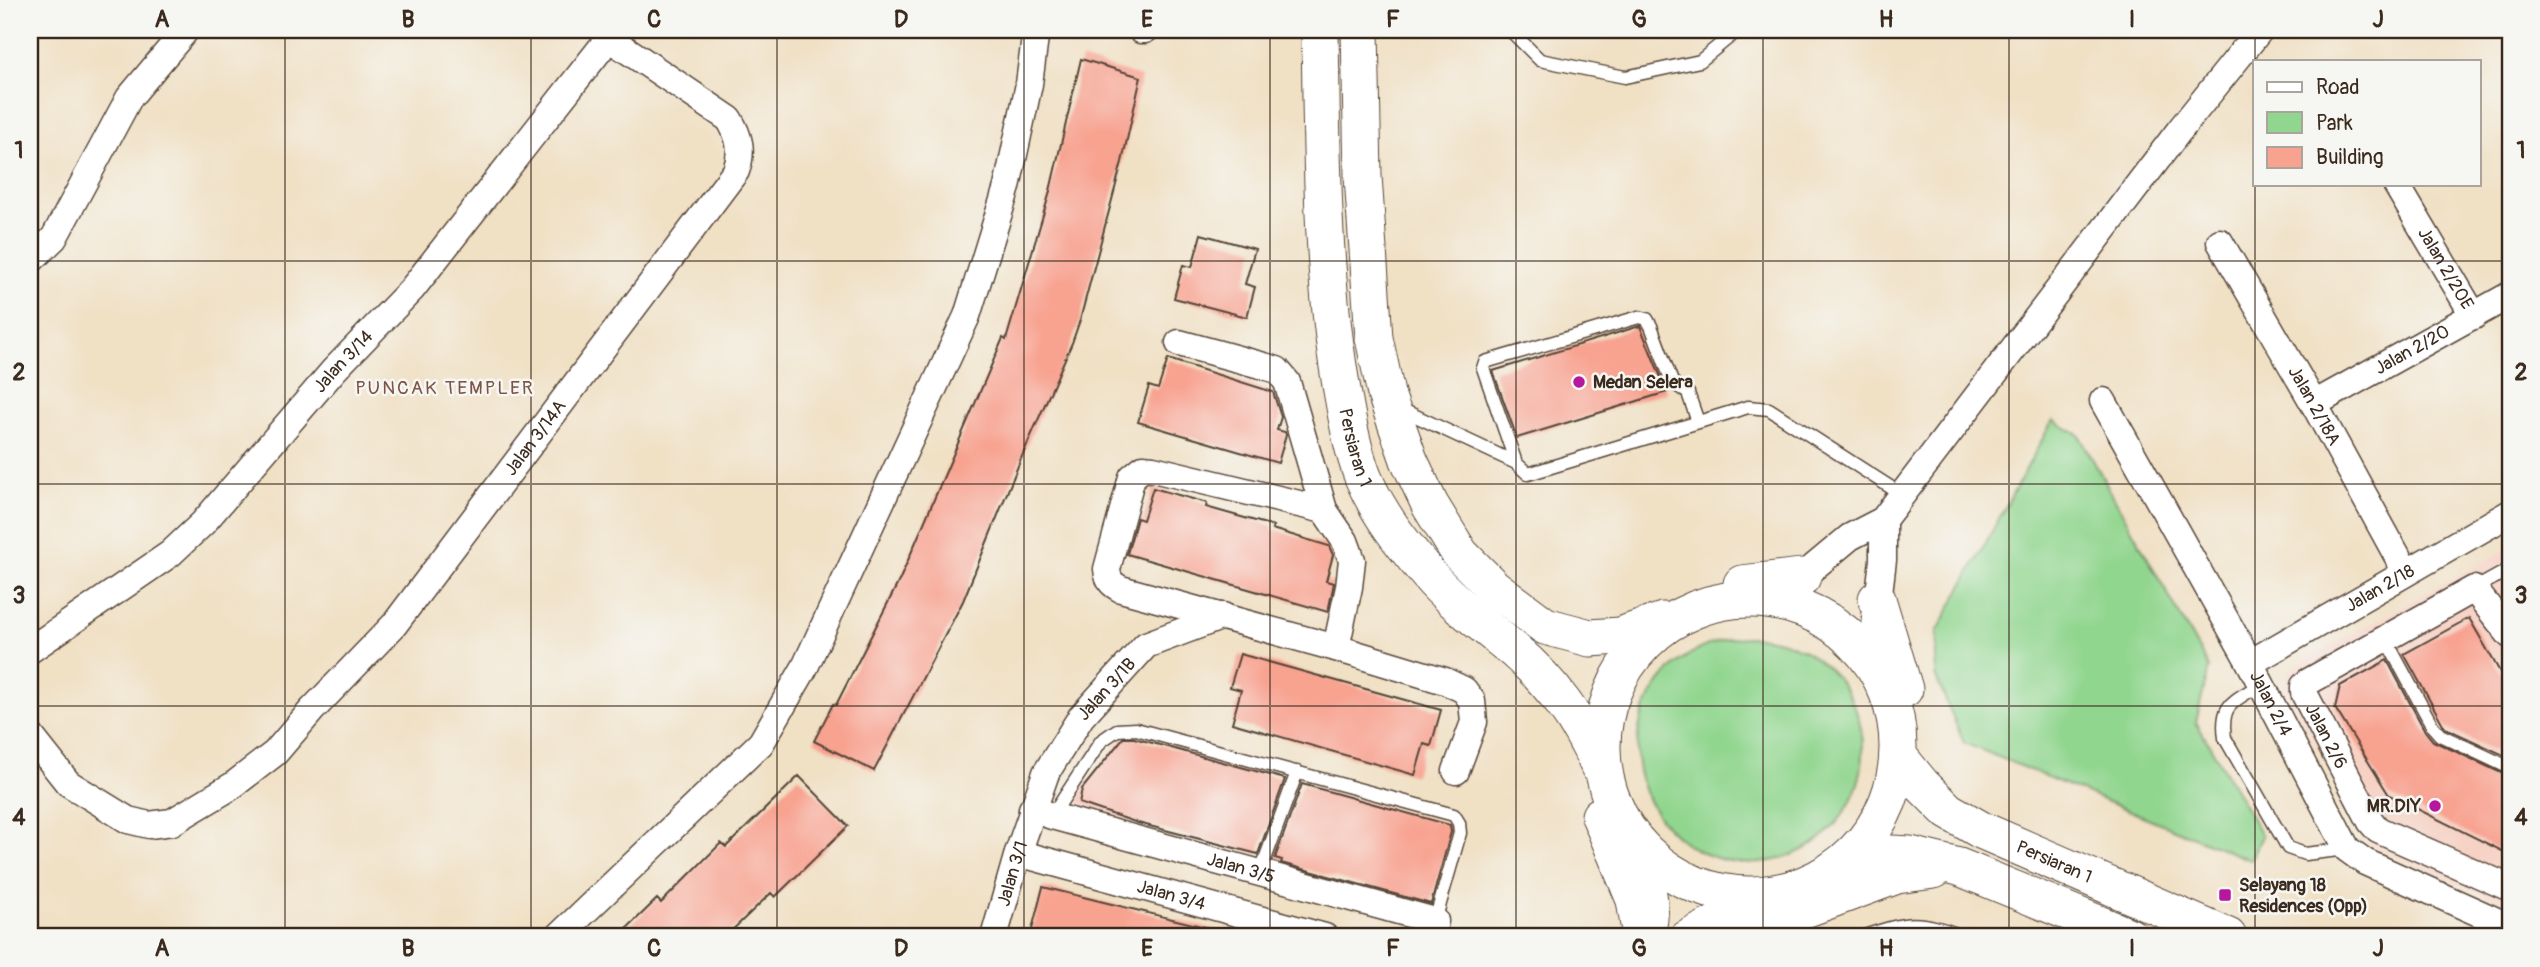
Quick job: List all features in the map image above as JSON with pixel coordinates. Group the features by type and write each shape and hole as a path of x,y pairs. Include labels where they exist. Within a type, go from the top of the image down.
{"main road":[{"name":"Persiaran 1","path":"1320,30 1328,283 1334,344 1349,430 1363,477 1384,520 1431,578 1537,672 1563,701 1583,730 1604,776"},
{"path":"1360,30 1363,176 1374,338 1386,394 1424,494 1460,554 1493,587 1545,626 1590,638 1620,636 1709,605 1734,600 1761,599 1803,608 1841,629 1871,659 1888,690 1898,723 1899,757 1889,802 1866,842 1830,873 1800,887 1768,894 1730,894 1693,884 1660,866 1633,839 1615,810 1604,776 1601,738 1609,700 1626,665 1651,636 1684,614"},
{"path":"1545,626 1567,617 1610,616 1644,609 1705,589 1802,577"},
{"path":"1877,599 1930,771 1948,811"},
{"path":"1537,672 1562,723 1635,900 1641,937"},
{"name":"Persiaran 1","path":"1899,757 1920,785 1948,811 1981,830 2228,937"},
{"path":"1856,852 1910,855 1959,867 2130,937"},
{"path":"1729,937 1897,875 1959,867"}],"street":[{"path":"30,261 54,238 129,98 186,30"},
{"path":"558,937 761,743 805,667 967,316 1007,187 1029,84 1036,30"},
{"path":"1761,599 1802,577 1850,537 1883,520 2179,131 2260,30"},
{"name":"Jalan 3/14","path":"30,650 170,554 203,523 334,370 412,289 606,34"},
{"name":"Jalan 3/14A","path":"30,735 68,783 128,820 149,825 172,822 232,786 275,753 312,710 394,625 736,171 741,156 738,135 729,119 606,34"},
{"name":"Jalan 2/20E","path":"2397,186 2474,316"},
{"name":"Jalan 2/18A","path":"2220,242 2314,404 2406,572"},
{"name":"Jalan 2/20","path":"2314,404 2510,295"},
{"path":"1180,343 1277,370 1287,382 1324,510 1345,541 1352,560 1336,648"},
{"name":"Jalan 2/4","path":"2103,401 2255,674 2347,849"},
{"path":"1324,510 1153,468 1143,468 1132,477 1107,569 1108,579 1121,589 1336,648 1445,681 1464,690 1472,702 1474,722 1456,771"},
{"name":"Jalan 2/18","path":"2255,674 2406,572 2510,513"},
{"path":"1871,659 1883,560 1883,520"},
{"path":"2474,589 2510,635"},
{"name":"Jalan 2/6","path":"2474,589 2308,682 2304,686 2304,693 2371,822 2378,830 2510,888"},
{"name":"Jalan 3/1B","path":"1042,813 1046,773 1082,717 1146,645 1223,616"},
{"name":"Jalan 3/1","path":"994,937 1018,853 1042,813"},
{"name":"Jalan 3/5","path":"1042,813 1260,873 1434,929"},
{"path":"1633,839 1650,885 1654,911 1648,937"},
{"path":"2347,849 2365,862 2510,927"},
{"name":"Jalan 3/4","path":"1018,853 1253,928 1325,937"},
{"path":"1686,937 1768,894"}],"lane":[{"path":"1510,30 1540,60 1625,77 1700,61 1738,30"},
{"path":"1518,466 1483,368 1485,362 1639,317 1647,319 1651,326 1672,382 1688,393 1698,422"},
{"path":"1386,394 1405,411 1518,466 1528,474 1748,407 1769,409 1901,494"},
{"path":"2474,589 2510,569"},
{"path":"2385,638 2433,727 2440,735 2510,768"},
{"path":"2255,674 2227,706 2222,720 2225,738 2288,848 2305,854 2347,849"},
{"path":"1042,813 1101,741 1117,730 1136,729 1454,815 1459,823 1460,833 1434,929"},
{"path":"1260,873 1297,772"},
{"path":"1861,937 1898,925 1930,924 1965,937"}],"shaded area":[{"path":"2510,547 2510,907 2370,845 2284,689 2288,670"}],"green space":[{"path":"2053,420 2079,435 2209,668 2196,722 2262,836 2250,860 1964,743 1935,675 1937,632"},
{"path":"1750,637 1793,646 1813,656 1830,670 1844,687 1854,707 1863,750 1854,793 1844,813 1830,830 1813,844 1793,854 1750,863 1707,854 1687,844 1670,830 1656,813 1646,793 1637,750 1646,707 1656,687 1670,670 1687,656 1707,646"}],"building":[{"path":"1081,59 1141,77 1122,162 1080,320 963,601 874,771 814,741 833,704 836,705 900,579 1003,338 1006,340 1049,195"},
{"path":"1201,234 1255,249 1245,284 1255,287 1247,317 1174,298 1183,265 1192,267"},
{"name":"Medan Selera","path":"1640,326 1667,392 1517,438 1493,371"},
{"path":"1168,359 1273,392 1281,417 1277,430 1285,432 1286,435 1278,463 1138,422 1149,386 1158,389"},
{"path":"1153,488 1207,503 1206,507 1273,526 1272,529 1329,546 1333,555 1326,581 1334,583 1328,612 1127,554 1137,518 1143,520"},
{"path":"2469,618 2500,672 2510,677 2510,758 2445,728 2404,654"},
{"path":"1240,654 1441,710 1431,746 1424,744 1415,775 1232,723 1241,690 1230,687"},
{"path":"2387,660 2433,741 2510,777 2510,855 2389,795 2335,708 2340,686"},
{"path":"1123,738 1134,738 1285,779 1258,854 1138,823 1079,803 1082,789"},
{"path":"799,776 848,826 775,897 771,893 725,937 618,937 657,899 661,903 721,843 726,847"},
{"path":"1302,784 1450,825 1451,832 1431,904 1281,863 1282,860 1275,858"},
{"path":"1043,887 1221,931 1220,937 1030,937"}],"place":[{"name":"Medan Selera","path":"1579,382"},
{"name":"MR.DIY","path":"2435,806"},
{"name":"Selayang 18 Residences (Opp)","path":"2225,895"}],"district":[{"name":"PUNCAK TEMPLER","path":"445,388"}]}
